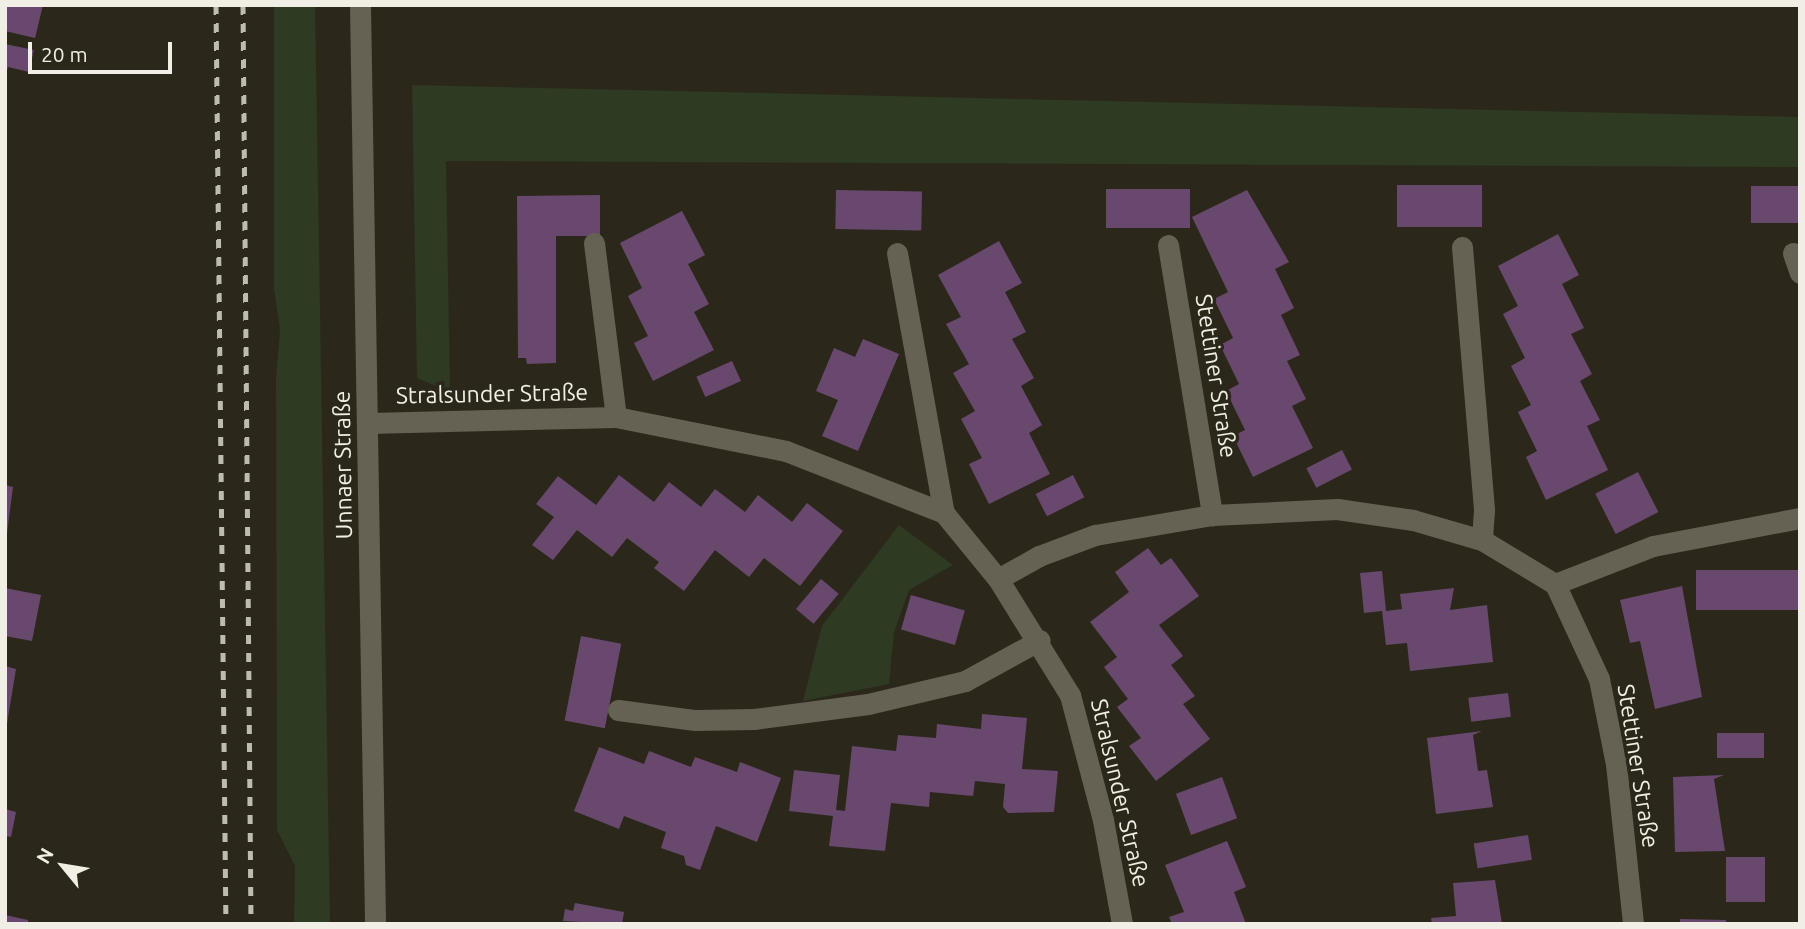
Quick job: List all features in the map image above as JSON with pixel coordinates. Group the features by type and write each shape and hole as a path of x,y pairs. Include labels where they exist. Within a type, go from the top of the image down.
{"street":[{"name":"Unnaer Straße","path":"360,5 369,423 375,924"},
{"name":"Stralsunder Straße","path":"594,243 616,417"},
{"name":"Stettiner Straße","path":"1168,245 1212,515"},
{"path":"1462,247 1484,510 1482,540"},
{"name":"Stralsunder Straße","path":"897,253 944,513 998,579 1040,640 1070,695 1102,820 1122,924"},
{"name":"Stralsunder Straße","path":"369,423 616,417 786,451 944,513"},
{"name":"Stettiner Straße","path":"998,579 1039,556 1095,535 1212,515 1337,509 1413,520 1482,540 1555,584 1578,625 1599,679 1616,764 1633,924"},
{"path":"1555,584 1653,546 1800,518"},
{"path":"618,710 695,720 754,719 868,704 965,681 1040,640"}],"green space":[{"path":"274,5 315,5 330,924 294,924 295,866 277,830 276,377 280,330 274,289"},
{"path":"412,85 1800,117 1800,167 446,161 450,392 417,378"},
{"path":"899,525 953,565 909,590 894,632 889,684 803,701 822,626"}],"building":[{"path":"5,5 43,5 35,38 5,31"},
{"path":"5,44 34,50 29,72 8,67 5,76"},
{"path":"1397,185 1482,185 1482,227 1397,227"},
{"path":"1751,186 1800,186 1800,223 1751,223"},
{"path":"1106,189 1190,189 1190,228 1106,228"},
{"path":"836,190 922,192 921,230 835,229"},
{"path":"1247,190 1289,262 1275,269 1294,308 1281,315 1300,355 1287,361 1306,399 1292,406 1313,448 1253,477 1233,436 1245,430 1226,391 1239,384 1220,345 1233,338 1214,299 1228,292 1192,217"},
{"path":"600,195 600,236 556,236 556,363 527,364 526,358 518,358 517,196"},
{"path":"682,211 705,255 688,264 709,304 694,312 714,350 653,381 634,343 648,336 628,296 642,288 620,243"},
{"path":"1558,234 1579,275 1562,284 1584,328 1571,334 1592,374 1580,381 1600,420 1587,426 1608,470 1546,500 1526,457 1537,451 1518,412 1531,405 1511,366 1525,358 1503,314 1518,306 1498,266"},
{"path":"999,241 1022,283 1005,292 1026,332 1012,339 1034,378 1021,386 1042,425 1029,433 1050,474 989,504 969,464 982,458 961,419 975,411 953,373 969,364 946,324 961,317 938,275"},
{"path":"863,339 899,354 858,451 822,436 838,400 816,391 834,348 855,357"},
{"path":"732,361 741,381 705,397 696,377"},
{"path":"1342,450 1352,470 1316,488 1306,468"},
{"path":"1638,472 1658,512 1616,534 1595,494"},
{"path":"619,475 654,502 669,482 701,507 715,489 745,512 758,495 792,522 807,503 843,531 800,586 764,558 749,577 715,550 684,591 654,568 659,562 627,538 612,557 577,530 553,560 532,545 554,517 536,504 558,476 596,505"},
{"path":"1073,475 1084,497 1047,516 1036,494"},
{"path":"5,485 13,487 6,541 5,541"},
{"path":"1148,548 1161,565 1171,558 1199,596 1159,625 1183,656 1171,665 1195,696 1183,704 1210,739 1156,781 1129,746 1141,738 1117,707 1128,699 1104,667 1117,657 1090,622 1129,592 1115,572"},
{"path":"1696,570 1800,570 1800,610 1696,610"},
{"path":"1382,571 1386,611 1402,609 1400,594 1454,588 1450,610 1487,605 1493,662 1410,671 1407,643 1386,645 1382,611 1364,613 1360,573"},
{"path":"821,579 839,594 814,624 796,609"},
{"path":"1682,586 1702,697 1655,709 1640,641 1630,643 1620,600"},
{"path":"5,588 41,595 32,641 5,636"},
{"path":"911,595 965,610 955,645 901,630"},
{"path":"581,636 621,644 605,728 565,720"},
{"path":"5,666 16,669 6,730 5,730"},
{"path":"1508,693 1511,717 1471,722 1468,698"},
{"path":"982,714 1027,718 1022,769 1058,771 1054,812 1008,813 1003,807 1005,784 975,781 973,796 930,792 929,807 891,803 885,851 829,846 833,816 789,811 794,770 840,775 836,810 845,811 852,746 896,751 898,735 936,738 937,724 981,729"},
{"path":"1482,731 1473,735 1478,771 1487,770 1493,807 1436,814 1427,738"},
{"path":"1717,733 1764,733 1764,758 1717,758"},
{"path":"599,747 644,764 649,751 691,767 695,757 737,772 740,762 781,778 757,842 716,826 700,870 686,865 684,856 661,848 666,832 624,816 619,829 574,811"},
{"path":"1724,775 1714,779 1725,851 1675,852 1673,777"},
{"path":"1222,777 1237,818 1191,835 1176,794"},
{"path":"5,809 16,812 11,837 5,836"},
{"path":"1528,835 1532,860 1478,868 1474,844"},
{"path":"1227,841 1246,887 1234,892 1246,924 1172,924 1169,917 1184,912 1165,865"},
{"path":"1726,857 1765,857 1765,902 1726,902"},
{"path":"1495,880 1502,924 1432,924 1431,918 1456,916 1453,883"},
{"path":"575,903 624,912 622,924 563,921 565,909 573,911"},
{"path":"5,915 28,920 28,924 5,924"},
{"path":"1680,919 1726,920 1726,924 1680,924"}],"railway":[{"path":"216,5 226,924"},
{"path":"243,5 251,924"}]}
